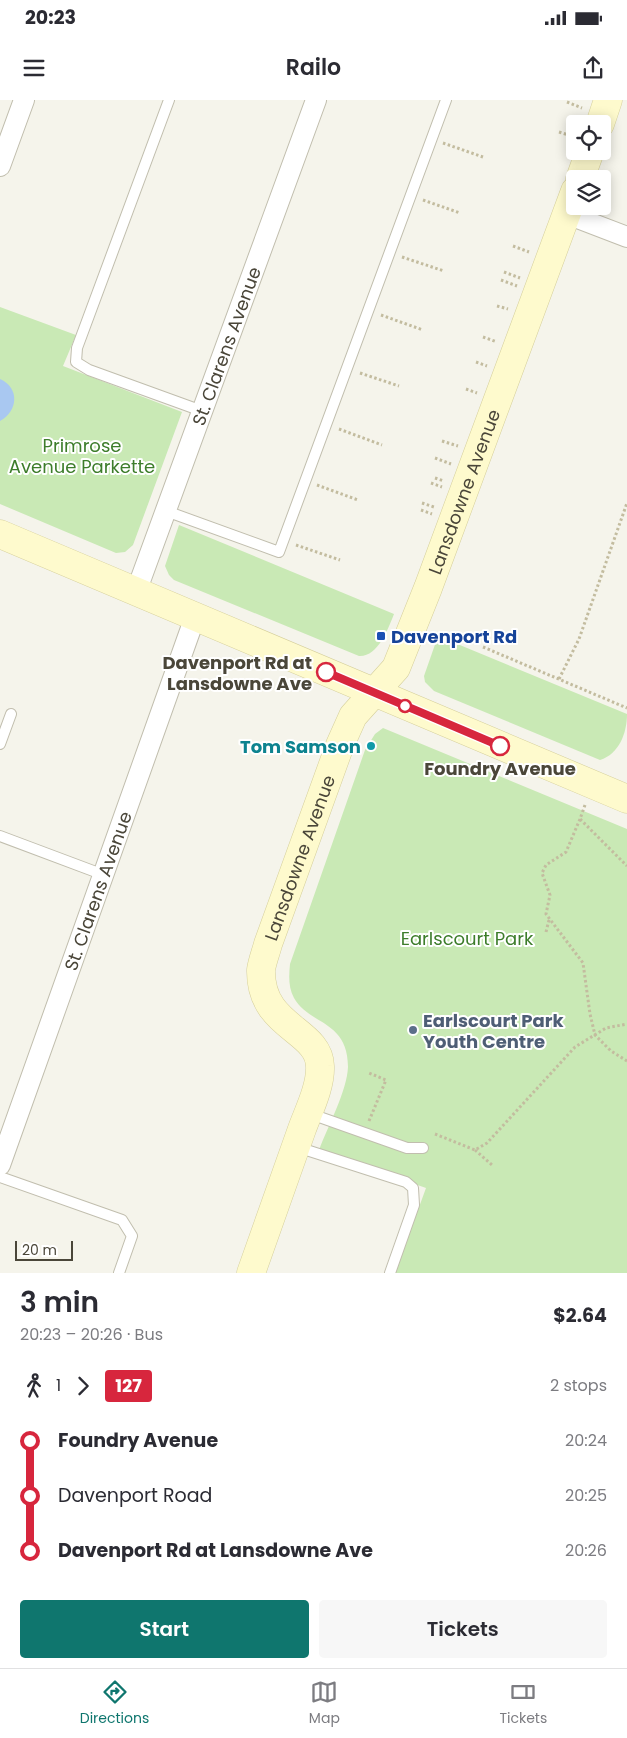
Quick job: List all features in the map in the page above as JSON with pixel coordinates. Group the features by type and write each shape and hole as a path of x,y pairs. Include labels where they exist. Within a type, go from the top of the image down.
{"street":[{"path":"0,166 24,100"},
{"name":"St. Clarens Avenue","path":"136,592 316,100"},
{"path":"592,115 608,100"},
{"name":"Lansdowne Avenue","path":"251,1273 308,1113 320,1066 316,1050 273,1012 263,989 261,969 340,745 353,716 396,668 428,588 566,215"},
{"path":"592,215 627,237"},
{"path":"0,534 593,785 625,793"},
{"name":"St. Clarens Avenue","path":"0,1165 195,617"}],"lane":[{"path":"169,100 77,348 76,362 89,370 202,411"},
{"path":"166,511 279,552 446,100"},
{"path":"0,744 11,714"},
{"path":"0,836 104,875"},
{"path":"308,1113 406,1148 424,1148"},
{"path":"296,1147 406,1182 413,1188 415,1196 414,1205 390,1273"},
{"path":"0,1177 122,1220 132,1236 119,1273"}],"path":[{"path":"567,102 589,115"},
{"path":"559,132 566,136"},
{"path":"432,138 482,157"},
{"path":"411,195 460,213"},
{"path":"513,246 530,252"},
{"path":"390,253 444,271"},
{"path":"504,272 520,278"},
{"path":"501,280 518,286"},
{"path":"497,306 510,310"},
{"path":"368,310 423,330"},
{"path":"483,337 498,342"},
{"path":"476,362 489,366"},
{"path":"347,369 399,386"},
{"path":"466,389 479,394"},
{"path":"326,424 382,445"},
{"path":"442,441 460,447"},
{"path":"435,458 453,464"},
{"path":"435,478 447,482"},
{"path":"305,481 358,500"},
{"path":"431,483 444,488"},
{"path":"422,503 437,508"},
{"path":"559,679 579,639 627,503"},
{"path":"421,510 434,514"},
{"path":"284,540 340,560"},
{"path":"483,647 627,708"},
{"path":"593,785 566,852 546,865 542,873 550,895 546,907 549,920 583,963 590,1014 595,1034 611,1051 627,1061"},
{"path":"580,819 627,866"},
{"path":"546,932 549,920"},
{"path":"475,1150 486,1143 575,1048 606,1028 627,1024"},
{"path":"364,1133 386,1080 369,1073"},
{"path":"435,1134 475,1150 492,1165"}],"green space":[{"name":"Primrose Avenue Parkette","path":"0,307 76,335 63,366 182,412 133,545 125,552 116,553 0,504"},
{"path":"179,525 394,614 385,634 372,652 359,656 174,580 169,575 165,566"},
{"path":"438,636 627,714 621,742 612,753 600,760 434,691 425,682 424,676"},
{"name":"Earlscourt Park","path":"383,728 627,829 627,1273 395,1273 426,1188 319,1150 344,1087 348,1067 346,1052 342,1040 335,1032 309,1014 294,998 289,977 290,964 365,750 375,734"}],"water":[{"path":"0,379 11,388 14,400 13,406 6,417 0,421"}],"bus line":[{"name":"127","path":"326,672 500,746"}],"place":[{"name":"Davenport Rd","path":"381,636"},
{"name":"Davenport Rd at Lansdowne Ave","path":"326,672"},
{"name":"Tom Samson","path":"371,746"},
{"name":"Foundry Avenue","path":"500,746"},
{"name":"Earlscourt Park Youth Centre","path":"413,1030"}]}
